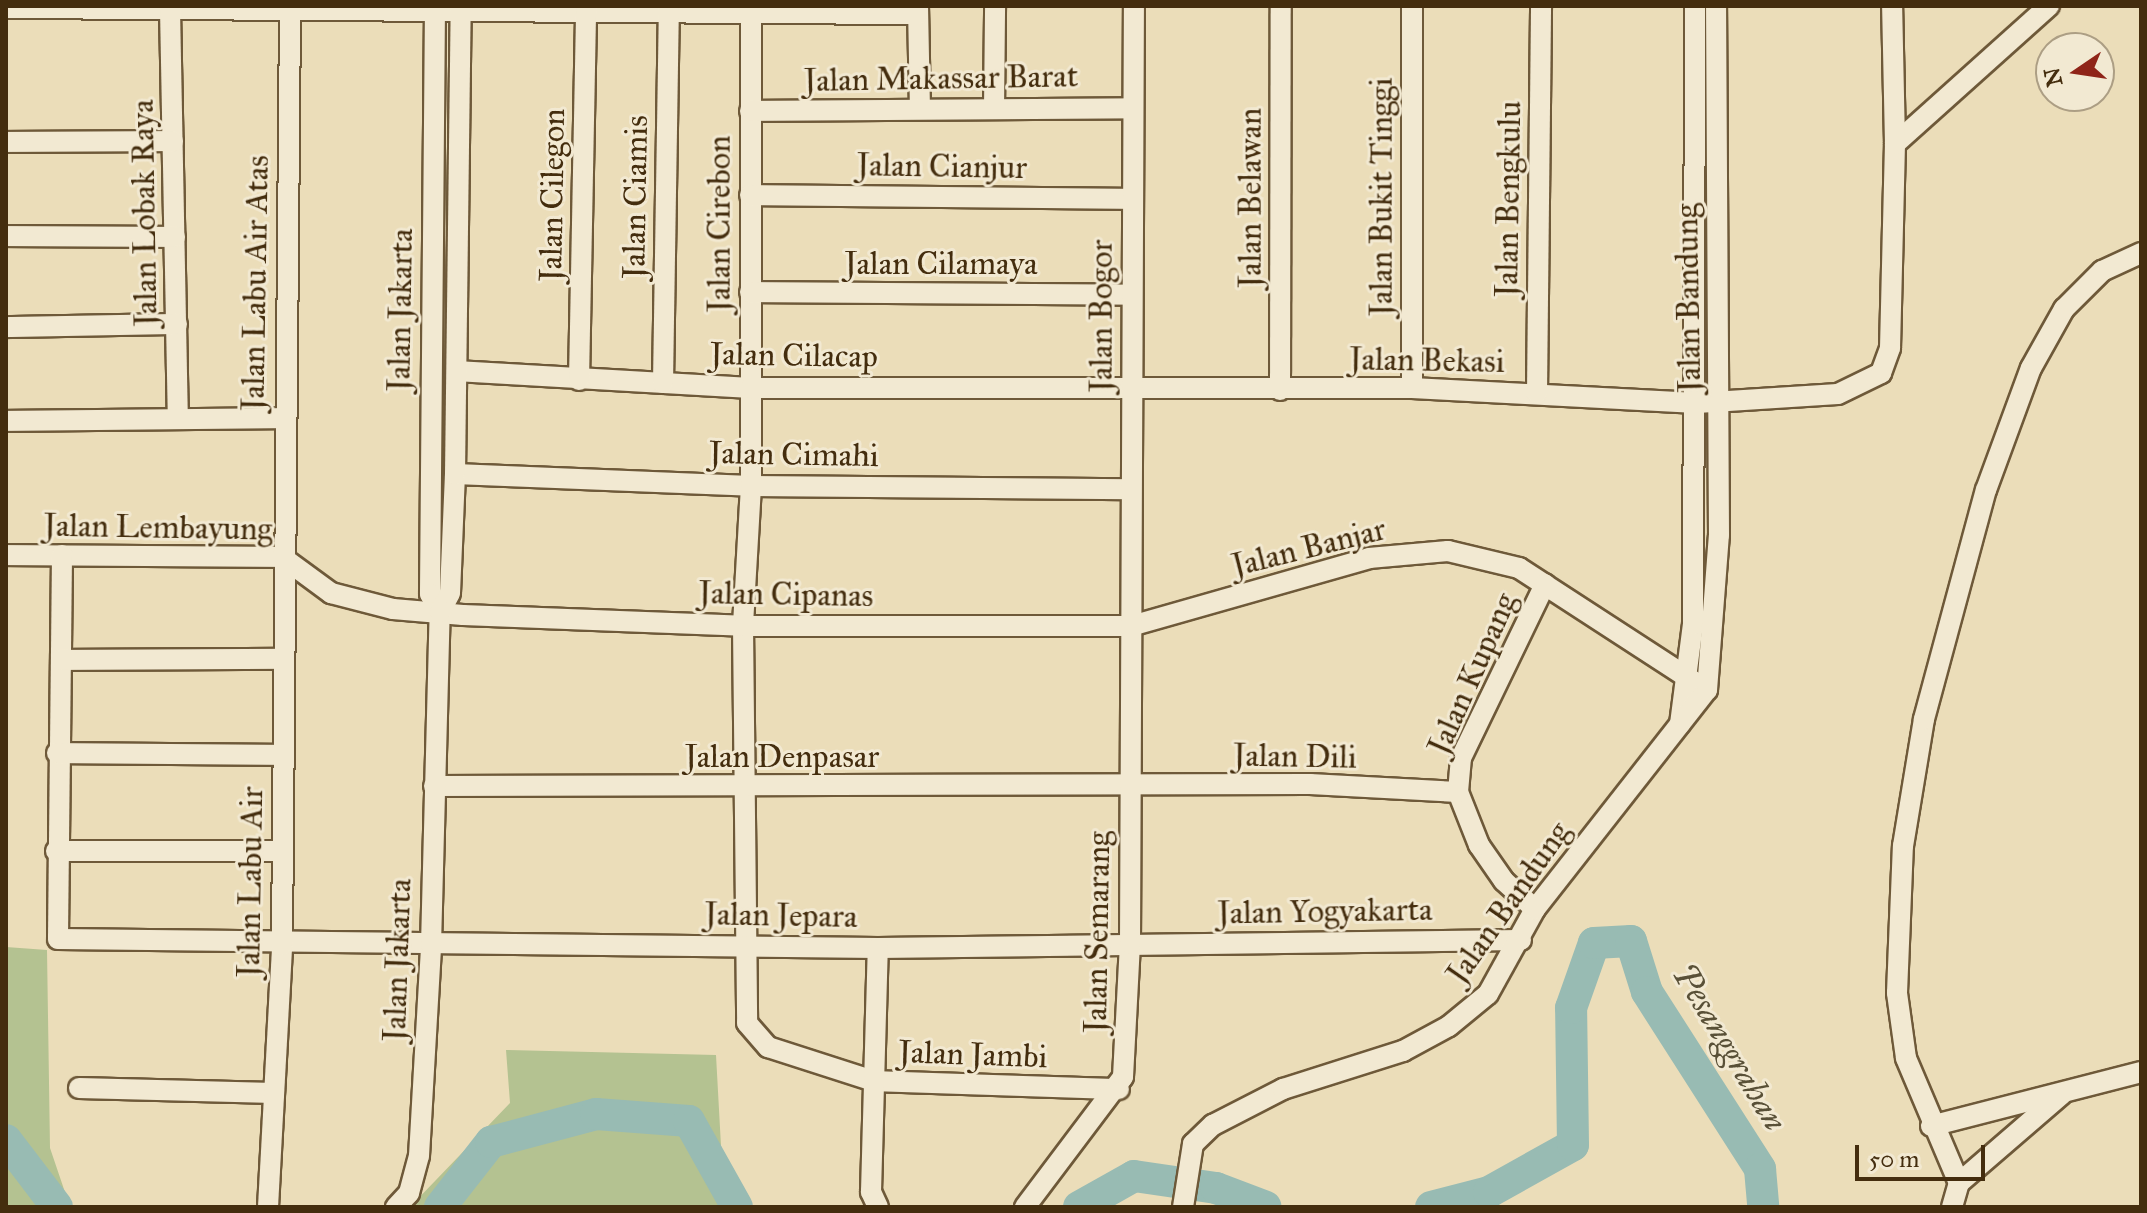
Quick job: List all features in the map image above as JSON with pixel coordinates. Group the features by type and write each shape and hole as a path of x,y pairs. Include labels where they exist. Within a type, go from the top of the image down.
{"street":[{"path":"994,109 995,6"},
{"name":"Jalan Bogor","path":"1131,626 1134,6"},
{"name":"Jalan Belawan","path":"1280,390 1281,6"},
{"name":"Jalan Bukit Tinggi","path":"1412,6 1412,388"},
{"name":"Jalan Bengkulu","path":"1537,393 1541,6"},
{"name":"Jalan Bandung","path":"1680,724 1693,624 1697,403 1695,6"},
{"name":"Jalan Bandung","path":"1183,1207 1191,1150 1213,1125 1252,1103 1403,1051 1449,1026 1488,994 1521,940 1535,909 1707,690 1719,535 1721,401 1716,6"},
{"name":"Jalan Bekasi","path":"1132,388 1412,388 1697,403 1838,394 1881,373 1890,348 1895,144 1892,6"},
{"path":"1895,144 2049,6"},
{"path":"6,8 918,10 920,109"},
{"name":"Jalan Labu Air Atas","path":"282,557 290,8"},
{"name":"Jalan Jakarta","path":"435,8 430,594 440,612"},
{"name":"Jalan Jakarta","path":"396,1207 409,1193 419,1156 431,945 440,612 450,593 455,474 461,8"},
{"name":"Jalan Lobak Raya","path":"170,9 178,417"},
{"name":"Jalan Cilegon","path":"579,380 586,9"},
{"name":"Jalan Ciamis","path":"663,383 669,9"},
{"name":"Jalan Cirebon","path":"745,944 743,626 751,486 751,10"},
{"name":"Jalan Makassar Barat","path":"750,111 1133,108"},
{"path":"6,142 173,141"},
{"name":"Jalan Cianjur","path":"750,195 1133,199"},
{"path":"6,236 175,237"},
{"path":"1959,1183 1931,1126 1906,1058 1897,993 1903,846 1924,719 1986,490 2031,368 2064,309 2102,271 2141,253"},
{"name":"Jalan Cilamaya","path":"750,292 1132,295"},
{"path":"6,327 177,324"},
{"name":"Jalan Cilacap","path":"457,371 750,388 1132,388"},
{"path":"6,421 285,418"},
{"name":"Jalan Cimahi","path":"455,474 751,486 1131,489"},
{"name":"Jalan Banjar","path":"1131,626 1369,558 1448,551 1519,568 1707,690"},
{"name":"Jalan Lembayung","path":"6,555 282,557 331,593 393,609 440,612"},
{"path":"62,555 56,851 282,851"},
{"name":"Jalan Labu Air","path":"268,1207 282,945 282,557"},
{"name":"Jalan Kupang","path":"1535,909 1504,881 1479,845 1458,792 1461,758 1545,584"},
{"name":"Jalan Cipanas","path":"440,612 743,626 1131,626"},
{"name":"Jalan Semarang","path":"1119,1089 1130,944 1131,626"},
{"path":"61,660 282,659"},
{"path":"57,753 284,755"},
{"name":"Jalan Dili","path":"1131,787 1310,784 1458,792"},
{"name":"Jalan Denpasar","path":"434,786 1131,787"},
{"name":"Jalan Jepara","path":"56,851 58,939 282,945 745,944 878,948 1130,944"},
{"name":"Jalan Yogyakarta","path":"1130,944 1521,940"},
{"name":"Jalan Jambi","path":"745,944 747,1023 753,1037 791,1057 874,1081 1119,1089"},
{"path":"878,948 871,1192 878,1207"},
{"path":"1931,1126 2141,1072"},
{"path":"79,1088 274,1093"},
{"path":"1025,1207 1119,1089"},
{"path":"1952,1207 1959,1183 2068,1089"}],"green space":[{"path":"6,947 47,950 50,1148 70,1207 6,1207"},
{"path":"506,1050 716,1055 721,1146 742,1207 410,1207 510,1103"}],"waterway":[{"name":"Pesanggrahan","path":"1431,1207 1489,1192 1573,1145 1571,1008 1594,943 1631,941 1647,992 1760,1169 1763,1207"},
{"name":"Pesanggrahan","path":"440,1207 491,1142 596,1114 689,1121 737,1207"},
{"name":"Pesanggrahan","path":"6,1140 57,1207"},
{"name":"Pesanggrahan","path":"1079,1207 1134,1176 1216,1188 1266,1207"}]}
